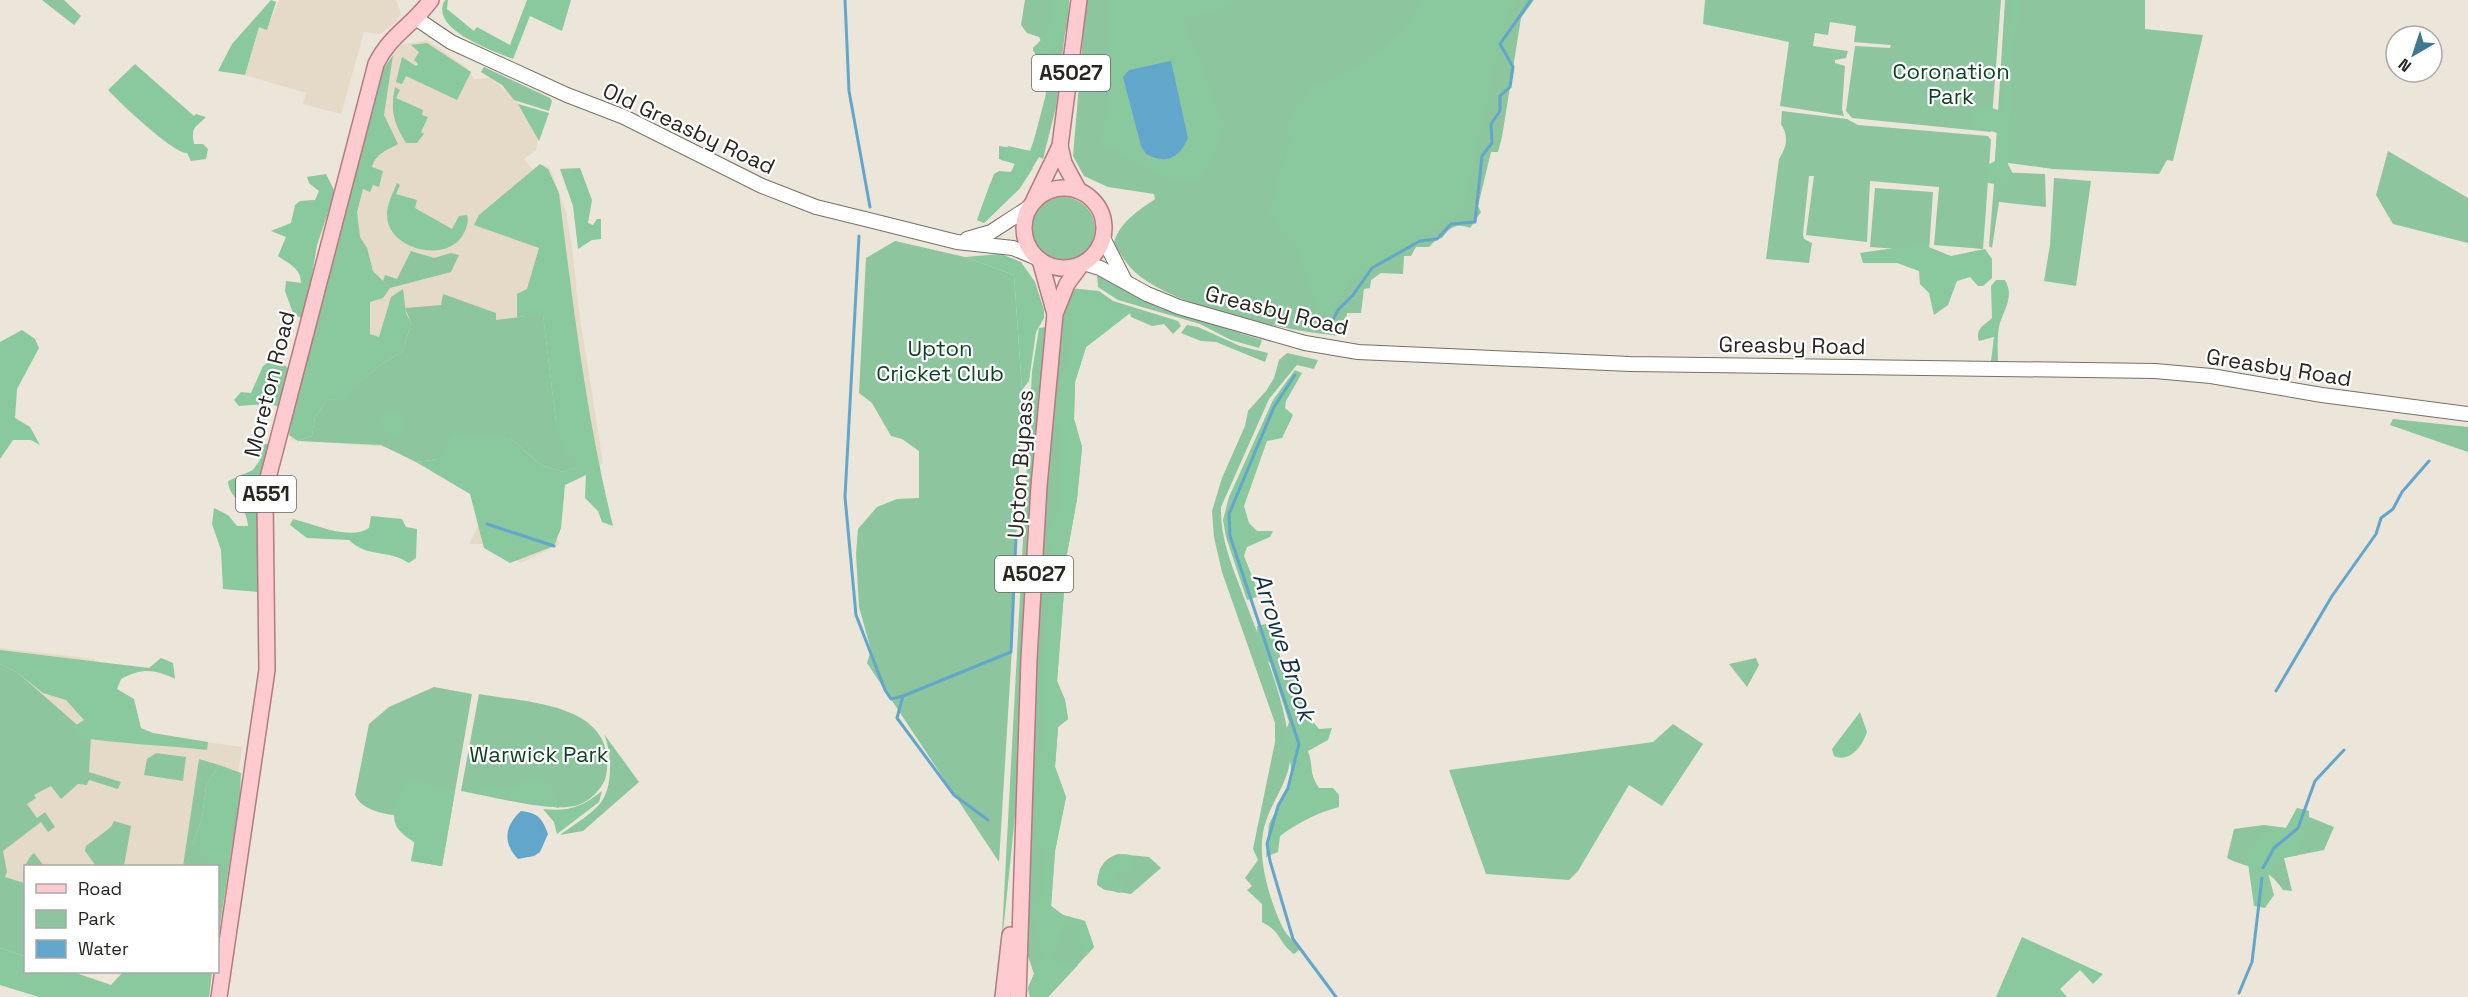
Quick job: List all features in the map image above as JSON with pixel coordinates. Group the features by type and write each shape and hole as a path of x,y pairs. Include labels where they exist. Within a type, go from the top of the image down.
{"main road":[{"name":"A551","path":"417,20 431,0"},
{"name":"A5027","path":"1032,205 1060,146 1079,0"},
{"name":"Old Greasby Road","path":"417,20 451,42 567,95 624,117 762,186 816,207 957,242 1013,248 1039,259"},
{"name":"Moreton Road","path":"219,997 267,670 265,498 268,478 376,64 387,43 417,20"},
{"path":"1060,146 1067,171 1079,191 1095,202 1104,221 1103,238 1096,253 1083,264 1060,268 1039,259 1026,239 1024,227 1032,205 1054,189 1079,191"},
{"name":"Old Greasby Road","path":"957,242 992,232 1032,205"},
{"path":"1103,238 1124,280"},
{"name":"Upton Bypass","path":"1039,259 1055,314"},
{"name":"Upton Bypass","path":"1018,997 1039,486 1055,314 1060,297 1083,264"},
{"name":"Greasby Road","path":"1083,264 1124,280 1147,294 1179,307 1305,343 1358,352 1632,364 2155,371 2211,376 2322,395 2468,414"},
{"name":"Upton Bypass","path":"1003,997 1023,834"}],"shaded area":[{"path":"279,0 396,0 401,13 397,21 380,34 364,32 341,114 303,104 306,93 245,75 259,27 267,29"},
{"path":"427,40 466,67 474,79 491,78 516,100 538,138 536,150 524,159 534,171 544,165 550,168 566,212 603,463 536,494 560,544 521,563 503,550 484,544 469,544 480,523 472,482 390,447 290,440 338,238 385,65 401,45"},
{"path":"0,648 95,659 84,725 242,747 219,903 219,865 24,865 24,959 0,951"}],"green space":[{"path":"42,0 64,0 81,16 74,25"},
{"path":"271,0 276,2 267,30 259,27 245,75 218,71 232,44"},
{"path":"445,0 448,0 447,9 474,31 477,27 510,45 527,0 571,0 562,31 530,16 513,59 478,44 454,29 442,11"},
{"path":"1025,0 1069,0 1056,107 1043,159 1039,157 1020,188 984,223 977,220 994,174 999,171 1011,172 1015,164 999,159 999,146 1031,151 1045,98 1050,67 1038,63 1033,48 1041,41 1039,37 1027,33 1021,25"},
{"path":"1055,0 1069,0 1068,27 1051,55 1033,51 1048,29 1050,4"},
{"path":"1086,0 1534,0 1521,18 1502,137 1498,152 1491,152 1478,206 1481,212 1470,228 1454,227 1429,247 1416,247 1411,256 1404,256 1403,274 1381,273 1371,280 1370,288 1364,289 1361,313 1347,313 1346,320 1342,320 1341,336 1292,329 1232,316 1203,307 1153,285 1132,269 1114,242 1126,222 1155,199 1154,194 1108,187 1084,176 1073,156"},
{"path":"1107,0 1235,0 1235,3 1184,19 1225,127 1215,153 1197,180 1167,178 1101,143 1111,78"},
{"path":"1422,0 1518,0 1507,15 1463,210 1350,282 1327,319 1319,312 1296,247 1268,211 1291,140 1285,125 1311,87 1343,75 1375,54 1403,28"},
{"name":"Coronation Park","path":"1705,0 2001,0 1991,132 1852,118 1846,111 1855,46 1890,48 1891,45 1854,42 1856,26 1830,22 1828,35 1815,33 1813,46 1848,51 1846,58 1835,60 1835,63 1845,66 1842,109 1844,116 1780,106 1789,42 1703,24"},
{"path":"2005,0 2145,0 2145,29 2203,35 2173,161 2167,160 2159,174 2053,169 1995,161"},
{"path":"2011,0 2022,0 2012,61 2008,164 2013,174 2002,185 1988,183 1985,175 1986,166 1995,161 1997,133 1972,125 1970,115 1975,108 1984,106 1998,110 2003,107"},
{"path":"427,43 471,72 457,100 406,76 402,84 396,82 402,57 416,66 418,64 414,60 419,52 411,45"},
{"path":"393,55 384,115 398,144 376,159 372,167 383,171 379,187 373,185 370,192 363,189 357,212 360,237 367,248 373,271 390,288 383,298 370,302 370,334 379,337 391,297 403,289 406,313 411,323 403,351 372,372 345,399 327,400 315,417 312,436 298,441 289,435 295,396 381,73"},
{"path":"135,64 194,116 196,114 206,117 193,133 194,144 203,144 208,149 206,159 191,161 187,153 159,137 108,90"},
{"path":"484,67 550,98 552,101 549,111 514,100 502,85 481,72"},
{"path":"395,87 400,90 396,98 423,110 422,115 428,117 421,132 424,134 417,143 406,143 396,123 393,110"},
{"path":"518,104 549,113 539,141"},
{"path":"1782,111 1847,119 1858,125 1988,136 1991,140 1983,249 1934,245 1939,187 1870,181 1867,242 1806,235 1814,176 1809,176 1803,234 1804,239 1812,243 1809,263 1766,259 1779,159 1786,142 1781,124"},
{"path":"1035,137 1038,140 1039,151 1028,166 1033,168 1020,188 984,223 977,220 990,184 1012,171 1015,163 1001,160 1008,146 1030,151"},
{"path":"2388,151 2468,198 2468,243 2393,224 2376,195"},
{"path":"540,164 548,169 559,193 588,402 613,526 602,522 598,511 585,498 586,475 565,485 561,528 554,546 510,563 484,548 470,494 416,462 438,459 453,435 481,433 511,439 541,465 563,472 582,465 564,452 556,422 543,315 517,317 517,294 527,289 539,248 474,225 479,215"},
{"path":"580,168 592,200 588,223 593,225 597,219 601,219 601,239 592,240 578,249 573,206 560,169"},
{"path":"1995,172 2045,174 2046,207 1999,202 1992,248 1989,246"},
{"path":"326,174 335,192 317,245 305,317 301,318 293,313 285,291 286,281 301,283 299,274 294,267 278,256 286,237 271,231 291,223 295,205 300,201 315,200 319,191 309,183 307,177"},
{"path":"2054,178 2091,181 2076,286 2044,281 2050,245"},
{"path":"397,183 400,185 396,194 417,200 415,208 452,229 459,216 467,215 466,228 456,243 445,249 432,251 419,249 396,237 389,226 387,214"},
{"path":"1875,188 1933,192 1929,251 1870,247"},
{"path":"1057,197 1069,197 1086,206 1093,217 1095,229 1093,241 1086,252 1069,261 1057,261 1045,256 1036,247 1031,235 1031,223 1036,211 1045,202"},
{"name":"Upton Cricket Club","path":"895,241 965,257 1014,275 1022,390 1013,632 999,862 867,663 871,650 859,607 856,554 858,529 877,507 897,499 919,498 919,451 902,439 891,436 872,403 859,393 866,258"},
{"path":"1921,244 1951,256 1985,249 1992,259 1992,278 1983,286 1978,286 1970,277 1957,281 1948,305 1934,315 1929,293 1920,284 1919,271 1897,263 1863,263 1860,253"},
{"path":"411,251 434,258 451,253 459,255 451,272 390,288 383,281 385,275 397,279"},
{"path":"1001,254 1021,262 1035,282 1044,310 1044,318 1036,332 1029,381 1022,390 1014,275 965,257"},
{"path":"1097,273 1159,308 1262,340 1259,348 1231,340 1200,324 1118,300 1098,287"},
{"path":"1996,280 2005,280 2009,298 1999,327 1998,362 1994,363 1991,361 1994,337 1979,341 1978,333 1981,327 1992,318 1991,286"},
{"path":"1069,288 1099,291 1113,301 1178,321 1181,326 1173,334 1164,324 1152,326 1131,317 1130,313 1086,347 1075,382 1074,419 1082,447 1077,499 1067,554 1057,681 1065,700 1068,719 1058,727 1055,767 1066,797 1055,851 1051,906 1063,915 1085,921 1094,947 1048,997 1030,997 1028,988 1034,974 1027,953 1026,885 1046,478 1062,313"},
{"path":"1090,292 1130,313 1086,347 1075,382 1074,419 1082,447 1077,499 1067,554 1057,681 1065,700 1068,719 1058,727 1055,767 1066,797 1055,851 1051,906 1063,915 1085,921 1094,947 1086,956 1081,947 1079,926 1071,923 1058,934 1060,944 1054,952 1053,961 1078,965 1048,997 1030,997 1028,988 1034,974 1033,968 1043,958 1030,909 1042,896 1042,855 1037,834 1033,782 1044,738 1041,674 1052,565 1047,533 1059,505 1060,446 1056,411 1060,383 1069,353 1073,316 1069,307 1075,296"},
{"path":"443,294 496,313 496,320 543,314 556,422 583,465 563,472 541,465 511,439 438,459 416,462 381,445 298,441 312,436 315,417 327,400 345,398 372,372 403,351 411,323 405,308 441,305"},
{"path":"1187,325 1198,327 1240,346 1268,353 1265,362 1216,342 1201,341 1181,333"},
{"path":"1047,327 1016,806 1001,952 1032,372 1039,328"},
{"path":"22,330 35,339 39,348 17,389 15,418 30,427 40,445 31,440 13,440 0,459 0,342"},
{"path":"1287,353 1318,360 1314,369 1297,365 1269,399 1221,507 1221,517 1229,558 1271,668 1287,732 1290,762 1266,821 1262,860 1276,913 1284,931 1300,949 1294,954 1269,926 1262,922 1262,904 1247,890 1252,886 1245,878 1258,860 1253,849 1275,742 1275,723 1222,572 1214,537 1212,511 1222,478 1245,426 1248,411 1266,391 1274,378 1279,360"},
{"path":"270,361 286,366 290,372 281,407 269,404 239,406 234,400 241,392 251,393 263,366"},
{"path":"1295,370 1302,373 1286,401 1285,408 1293,415 1282,438 1267,441 1244,506 1249,523 1257,531 1273,531 1270,537 1247,547 1244,556 1260,596 1247,600 1226,537 1223,520 1229,497 1273,400"},
{"path":"394,409 403,413 407,422 403,431 394,435 385,431 381,422 385,413"},
{"path":"2393,419 2468,427 2468,452 2390,425"},
{"path":"259,444 269,444 272,449 258,592 223,589 221,550 212,524 214,508 228,515 237,526 248,526 244,511 231,491 228,481 253,470 260,460 252,450"},
{"path":"371,516 402,519 406,527 417,529 416,558 409,563 393,556 363,549 349,540 307,538 290,525 293,519 342,532 361,532 369,528"},
{"path":"1266,624 1277,644 1285,675 1294,676 1314,723 1319,729 1332,728 1328,740 1308,751 1312,773 1319,788 1333,788 1339,795 1339,807 1316,815 1287,831 1280,836 1278,852 1266,857 1269,824 1288,788 1292,771 1284,736 1289,722 1270,663 1258,652 1257,626"},
{"path":"0,650 149,668 161,658 173,663 175,679 148,671 135,673 121,679 117,689 134,699 141,728 153,733 208,742 207,750 75,737 73,727 84,720 66,700 43,693 18,673 0,664"},
{"path":"1756,658 1759,665 1747,687 1729,664"},
{"path":"0,664 18,673 91,737 89,772 121,782 118,789 89,780 87,785 78,784 61,799 51,786 34,795 36,798 27,804 37,818 45,812 55,827 48,832 41,822 3,851 7,872 5,877 24,883 24,956 0,948"},
{"path":"434,687 472,694 442,866 411,861 419,818 374,811 360,802 355,795 369,724 389,707"},
{"name":"Warwick Park","path":"479,694 544,705 566,711 584,720 599,734 606,752 606,776 598,791 579,805 549,807 461,791"},
{"path":"1860,712 1867,732 1862,743 1850,755 1840,758 1834,756 1832,749"},
{"path":"1673,724 1703,744 1662,806 1629,785 1578,871 1569,880 1486,874 1449,770 1653,742"},
{"path":"604,734 639,782 583,831 560,835 598,806 607,791 610,761"},
{"path":"156,753 186,757 183,781 144,775 147,759"},
{"path":"199,759 219,765 206,786 202,818 193,843 214,865 183,865"},
{"path":"219,765 241,773 240,796 219,931 219,865 212,865 193,843 202,818 206,786"},
{"path":"536,776 551,787 559,808 476,793 485,787 511,788"},
{"path":"407,779 455,791 442,866 411,861 415,843 396,825 394,811 400,790"},
{"path":"602,791 599,802 557,834 554,822 543,809 560,810 574,807"},
{"path":"2297,808 2309,811 2309,817 2334,827 2324,850 2284,858 2292,891 2283,890 2271,876 2264,872 2227,858 2234,829 2264,825 2286,828"},
{"path":"2297,808 2309,811 2299,855 2284,858 2268,873 2274,895 2265,908 2254,906 2246,849 2254,846 2261,834 2271,832 2276,827 2286,828"},
{"path":"114,821 131,826 124,865 95,865 85,851 86,846 111,827"},
{"path":"34,853 43,865 26,865"},
{"path":"1118,854 1149,857 1161,868 1131,894 1105,890 1097,885 1098,875 1105,862"},
{"path":"1123,854 1131,855 1133,869 1125,874 1120,868 1115,879 1125,885 1120,893 1115,892 1113,882 1097,885 1100,868 1108,869"},
{"path":"2022,937 2103,974 2093,984 2080,970 2060,989 2067,997 1996,997"},
{"path":"0,948 24,956 24,973 76,973 111,985 122,973 212,973 209,997 39,997 0,985"}],"water":[{"path":"1171,61 1188,138 1181,150 1172,158 1160,159 1146,154 1141,146 1123,77 1129,70"},
{"path":"521,811 539,817 548,834 540,852 534,856 518,859 509,847 508,834 512,822"}],"waterway":[{"path":"845,0 849,91 870,207"},
{"name":"Arrowe Brook","path":"1329,327 1338,310 1353,295 1372,268 1420,241 1437,239 1451,224 1475,222 1482,156 1492,143 1491,124 1500,111 1500,96 1510,87 1513,67 1500,44 1531,0"},
{"path":"859,236 845,497 856,615 885,690 891,699 903,696"},
{"name":"Arrowe Brook","path":"1295,375 1274,407 1229,514 1230,536 1299,744 1288,788 1278,806 1267,844 1270,861 1293,939 1336,997"},
{"path":"2276,691 2332,596 2376,534 2381,518 2393,509 2402,492 2429,461"},
{"path":"487,524 554,546"},
{"path":"988,820 954,795 897,718 903,696 1011,652 1016,537"},
{"path":"2263,868 2274,848 2298,828 2315,781 2344,750"},
{"path":"2239,993 2252,962 2262,878"}]}
